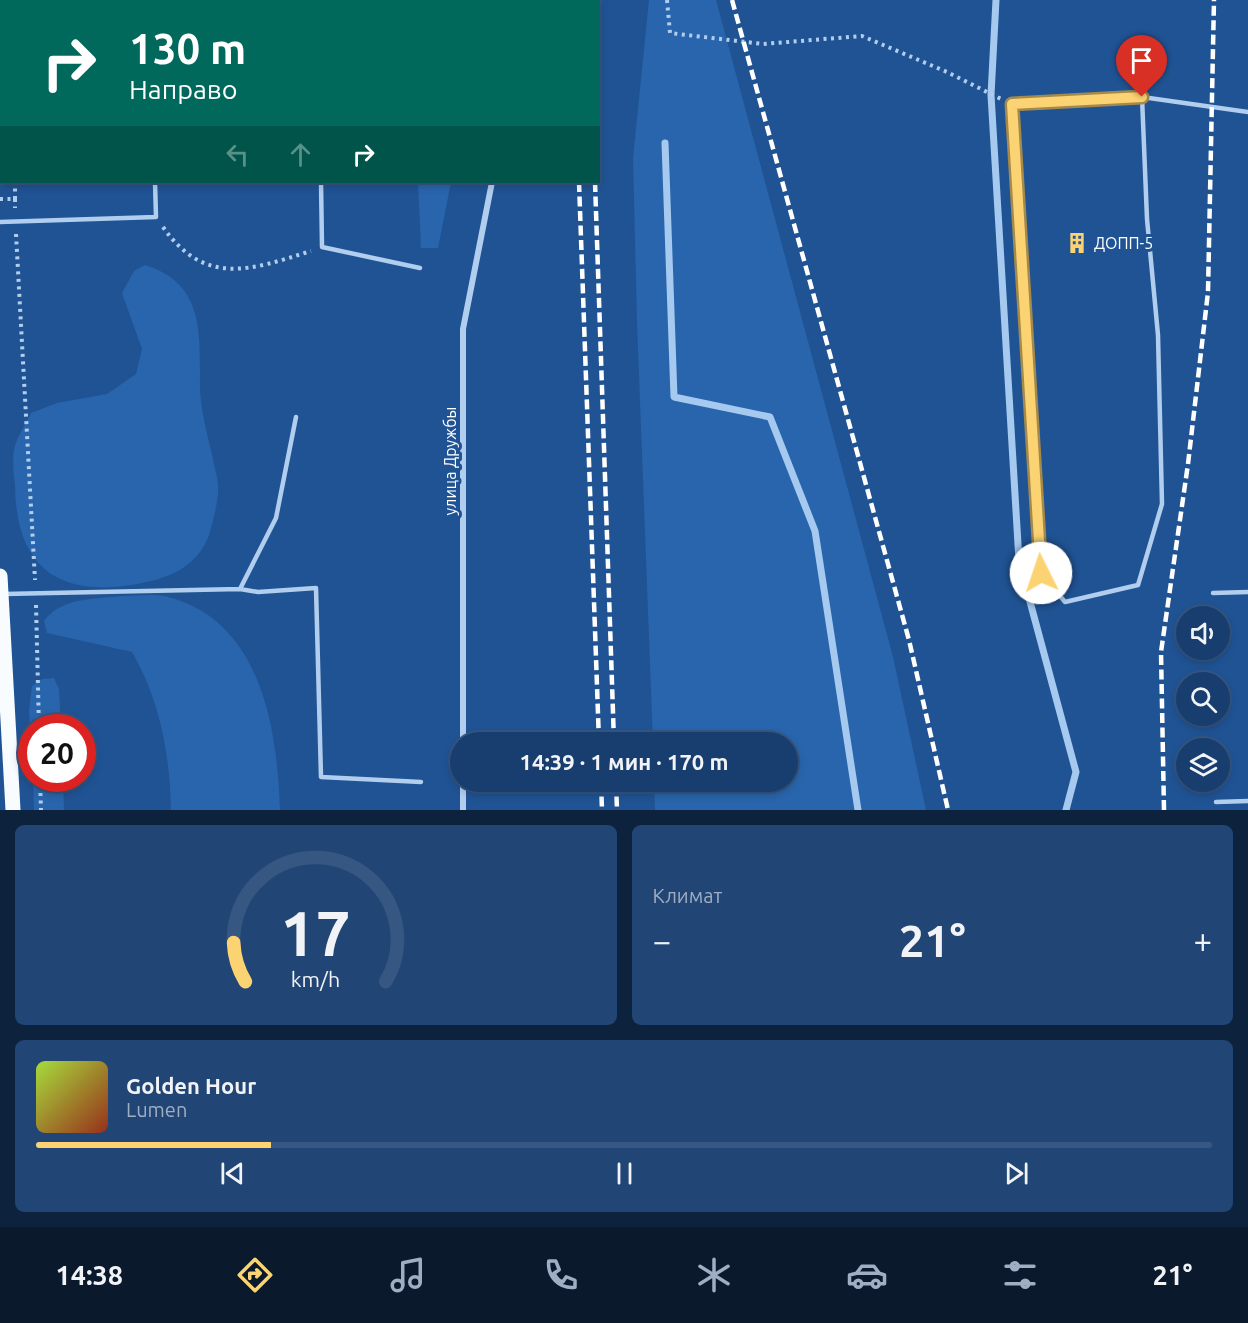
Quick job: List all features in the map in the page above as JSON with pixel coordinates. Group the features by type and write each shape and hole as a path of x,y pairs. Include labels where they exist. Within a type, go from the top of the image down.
{"main road":[{"path":"0,576 13,810"}],"street":[{"name":"улица Дружбы","path":"463,732 463,329 492,183"},
{"path":"464,792 464,810"}],"lane":[{"path":"1142,97 1147,219 1158,335 1162,504 1138,585 1065,602 1041,573 1012,104 1142,97 1248,112"},
{"path":"0,222 156,217 155,183"},
{"path":"321,183 322,247 420,268"},
{"path":"240,589 276,518 296,417"},
{"path":"1,594 240,589 258,592 316,588 321,777 421,782"},
{"path":"1213,593 1248,592"},
{"path":"1216,802 1248,801"}],"path":[{"path":"667,0 670,33 763,44 862,36 1012,104"},
{"path":"15,183 15,221 35,592 39,714"},
{"path":"0,199 15,200"},
{"path":"156,217 171,238 198,263 232,269 242,268 271,264 322,247"},
{"path":"40,792 41,810"}],"shaded area":[{"path":"649,0 716,0 893,657 926,810 655,810 654,792 798,792 798,732 653,732 633,158"},
{"path":"418,183 451,183 438,248 421,248"},
{"path":"145,265 164,273 178,283 194,310 198,325 202,409 218,483 214,517 205,545 192,561 176,572 147,582 118,587 92,587 70,583 51,574 36,560 25,541 18,516 13,468 15,445 31,413 57,403 107,394 136,374 142,349 122,293 134,271"},
{"path":"123,596 164,596 197,608 223,627 243,651 257,680 268,712 274,745 280,810 171,810 162,728 150,689 132,652 47,633 44,621 51,613 69,603"},
{"path":"54,678 59,689 60,714 29,714 32,686 42,679"},
{"path":"33,792 63,792 64,810 34,810"}],"waterway":[{"path":"996,0 991,95 1019,561 1076,772 1066,810"},
{"path":"665,143 674,397 770,417 815,531 858,810"}],"railway":[{"path":"732,0 909,640 948,810"},
{"path":"1164,810 1161,652 1188,464 1208,292 1214,0"},
{"path":"579,183 599,732"},
{"path":"595,183 614,732"},
{"path":"601,792 602,810"},
{"path":"616,792 617,810"}],"place":[{"name":"ДОПП-5","path":"1077,243"}],"route":[{"path":"1041,573 1012,104 1142,97"}]}
